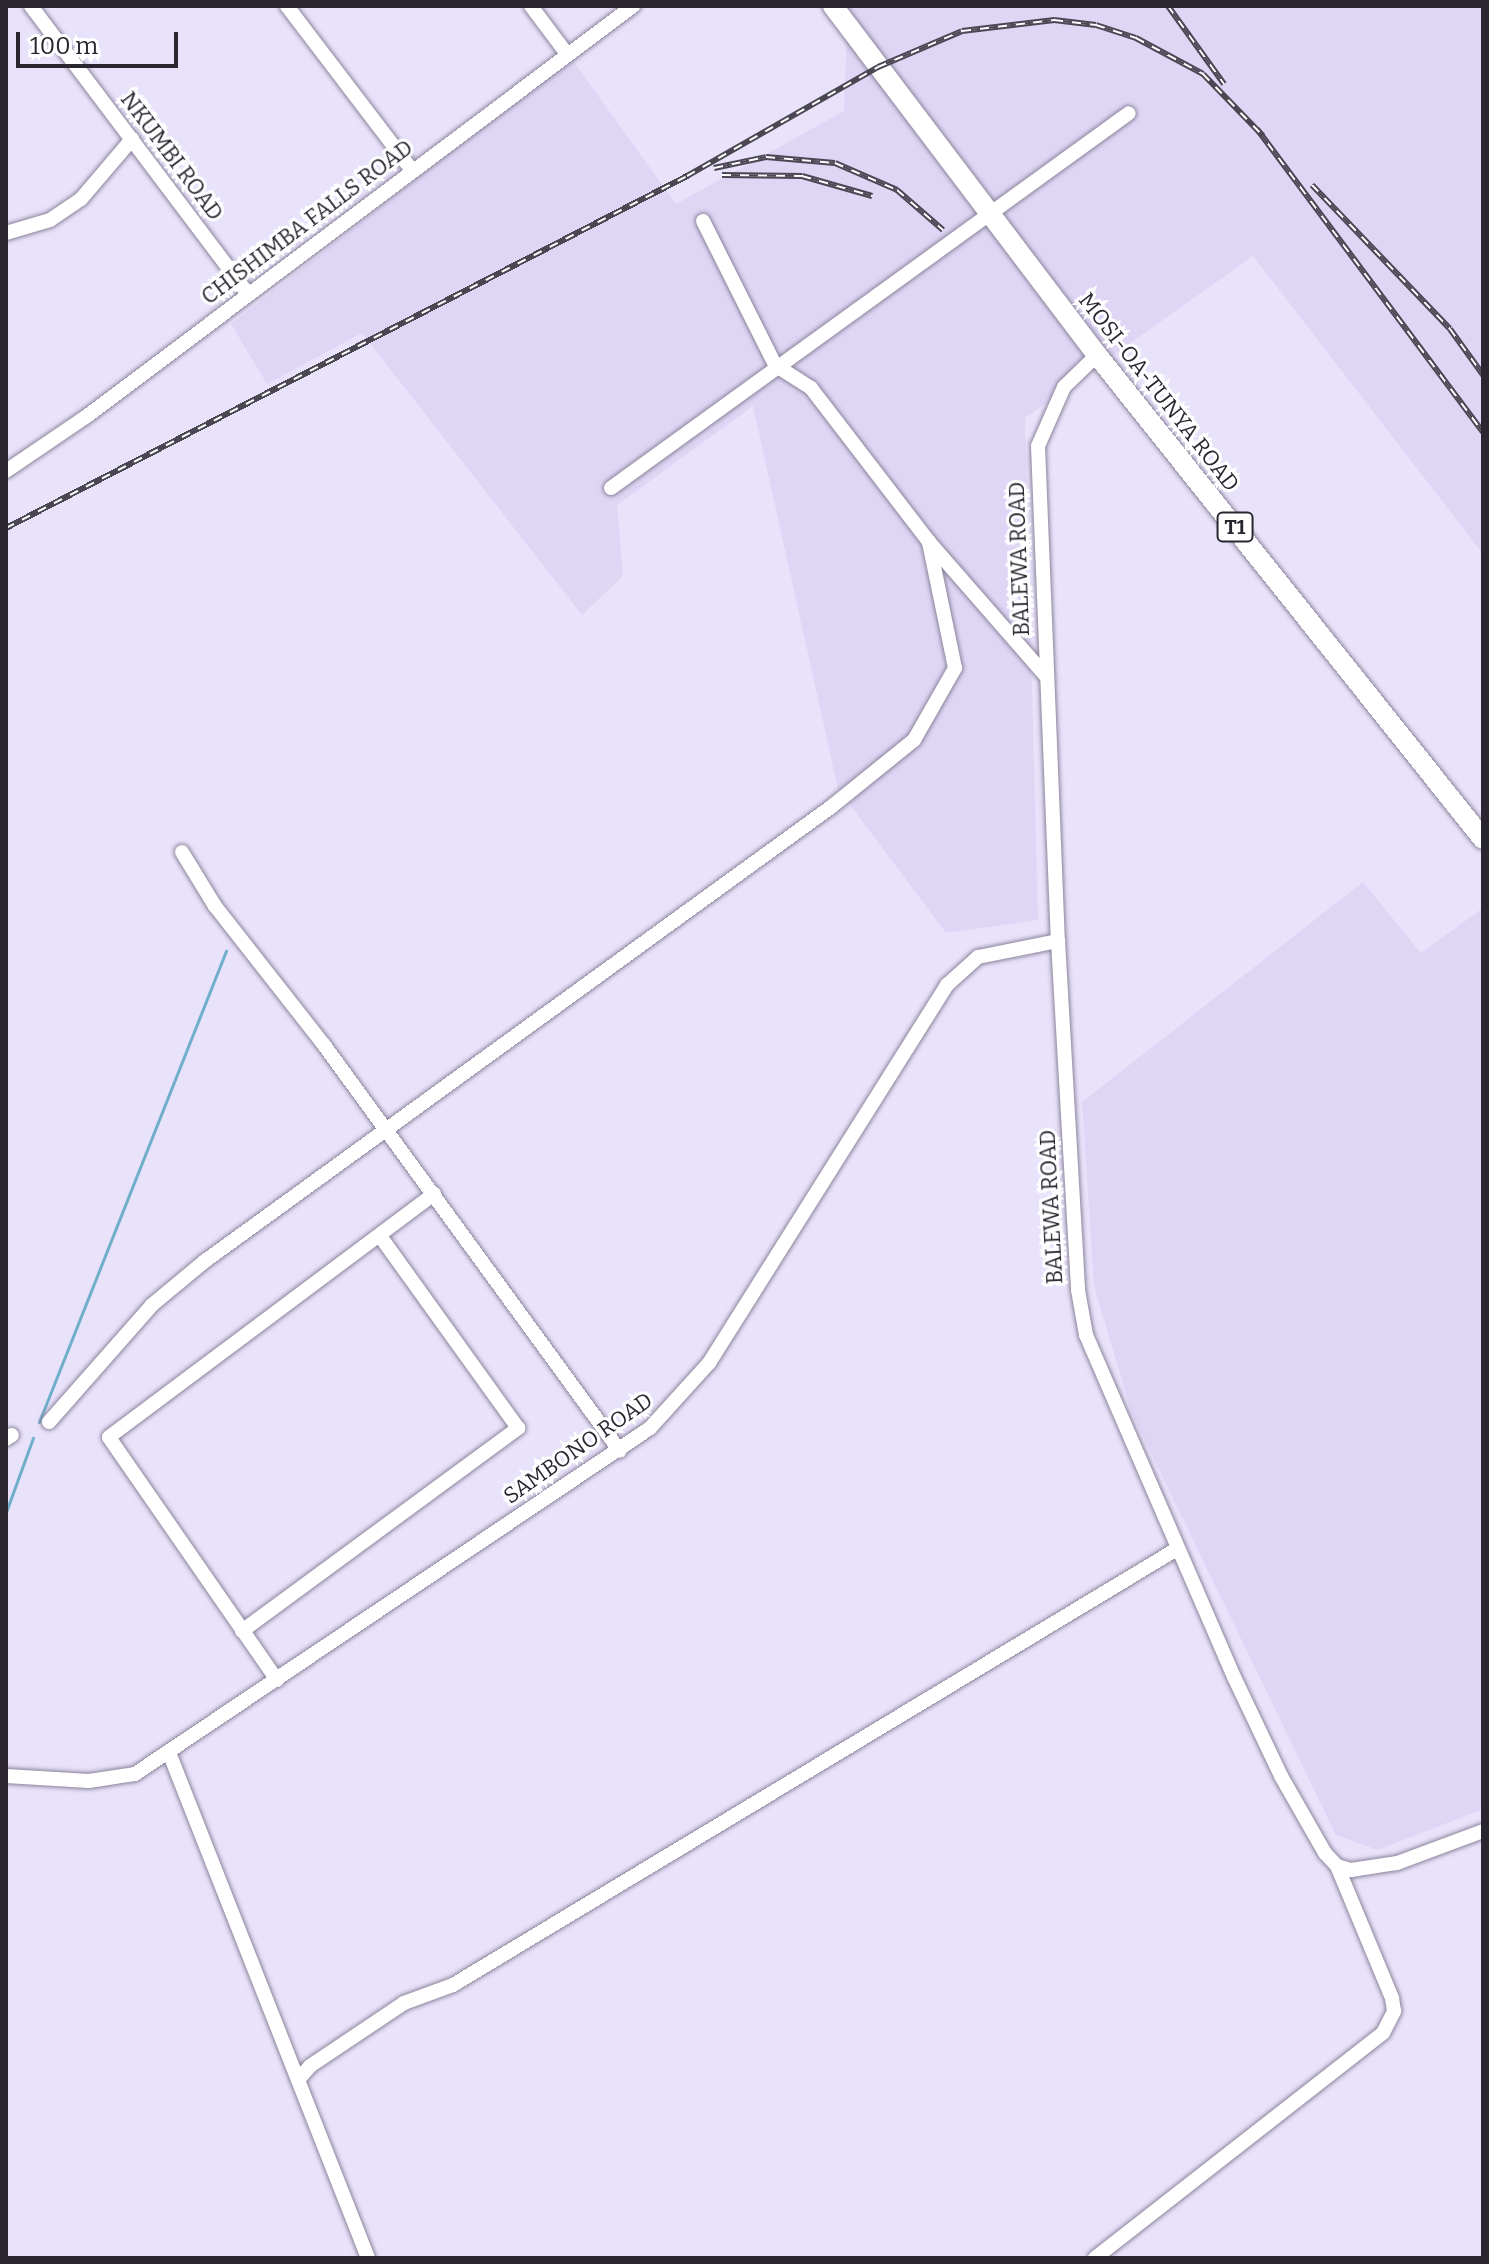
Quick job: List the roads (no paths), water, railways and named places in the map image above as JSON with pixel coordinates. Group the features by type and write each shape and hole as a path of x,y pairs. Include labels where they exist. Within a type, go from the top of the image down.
{"highway":[{"name":"MOSI-OA-TUNYA ROAD","path":"833,6 1097,355 1483,839"}],"street":[{"name":"NKUMBI ROAD","path":"31,6 248,294"},
{"path":"287,6 412,170"},
{"path":"531,6 567,54"},
{"name":"CHISHIMBA FALLS ROAD","path":"6,471 633,6"},
{"path":"611,488 775,365 1129,113"},
{"path":"6,233 50,220 81,199 132,139"},
{"path":"703,221 775,365 811,388 929,542 1046,676"},
{"name":"BALEWA ROAD","path":"1095,2258 1383,2033 1394,2011 1392,1998 1337,1866 1281,1776 1177,1549 1083,1320 1058,941 1038,446 1064,387 1097,355"},
{"path":"49,1422 170,1289 267,1214 388,1132 566,995 831,807 914,740 955,668 929,542"},
{"path":"182,852 215,906 388,1132 620,1451"},
{"name":"SAMBONO ROAD","path":"6,1776 112,1780 170,1755 620,1451 672,1409 709,1363 947,985 978,957 1058,941"},
{"path":"277,1680 109,1437 434,1194"},
{"path":"242,1631 518,1428 380,1236"},
{"path":"298,2080 310,2066 404,2003 453,1985 1177,1549"},
{"path":"170,1755 368,2258"},
{"path":"1337,1866 1351,1870 1397,1863 1483,1831"}],"waterway":[{"path":"39,1422 226,951"},
{"path":"6,1512 33,1438"}],"railway":[{"path":"1168,6 1224,84"},
{"path":"6,528 687,176 878,67 962,31 1054,20 1096,25 1136,38 1203,74 1263,136"},
{"path":"1257,129 1483,432"},
{"path":"714,168 766,157 835,163 897,190 943,230"},
{"path":"722,175 802,176 872,196"},
{"path":"1312,185 1450,329 1483,375"}]}
